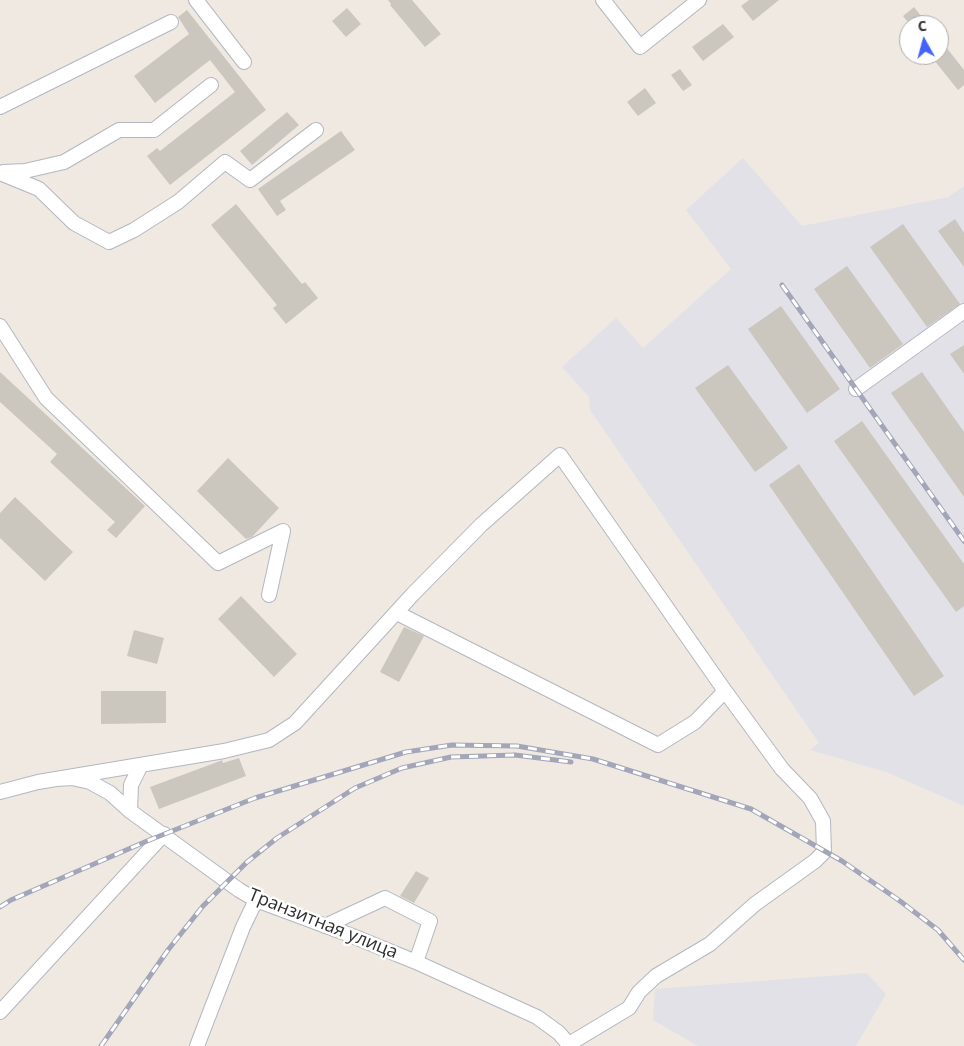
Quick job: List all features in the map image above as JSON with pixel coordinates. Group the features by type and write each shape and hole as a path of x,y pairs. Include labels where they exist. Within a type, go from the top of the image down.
{"street":[{"path":"196,0 244,62"},
{"path":"603,0 640,47 699,0"},
{"path":"0,107 171,22"},
{"path":"0,172 25,171 64,162 119,130 154,130 211,85"},
{"path":"0,172 39,189 74,223 108,242 134,230 178,202 225,162 250,180 316,130"},
{"path":"856,389 964,312"},
{"path":"0,326 46,398 218,563 284,531 269,595"},
{"path":"56,779 141,766 269,740 296,723 481,525 560,455 725,691 782,769 810,798 823,821 824,852 815,861 755,904 710,944 656,976 639,992 629,1008 570,1045"},
{"path":"397,613 658,745 695,722 725,691"},
{"path":"130,811 131,785 141,766"},
{"name":"Транзитная улица","path":"0,792 56,779 72,778 90,782 110,793 130,811 256,900 416,962 537,1018 559,1033 570,1045"},
{"path":"0,1012 164,834"},
{"path":"325,926 385,898 430,921 416,962"},
{"path":"197,1046 256,900"}],"shaded area":[{"path":"743,158 802,226 948,197 964,186 964,806 886,772 810,750 819,743 590,410 589,397 562,367 616,318 643,348 731,269 686,210"},
{"path":"867,973 886,994 856,1046 698,1046 653,1020 655,989"}],"building":[{"path":"388,0 412,0 441,34 425,47 390,5"},
{"path":"749,0 779,0 753,21 741,6"},
{"path":"914,7 920,15 904,15"},
{"path":"347,8 361,24 346,37 332,21"},
{"path":"187,10 266,110 170,185 147,156 157,148 160,151 235,92 210,60 155,103 134,76 189,34 178,17"},
{"path":"723,24 734,37 703,61 692,47"},
{"path":"949,51 964,70 964,85 958,90 938,65 949,65"},
{"path":"680,69 692,85 683,91 671,75"},
{"path":"645,88 656,103 638,116 627,102"},
{"path":"287,112 299,125 252,165 240,151"},
{"path":"341,131 355,150 280,201 286,210 277,216 258,189"},
{"path":"236,204 302,284 305,282 318,298 286,324 273,308 277,305 211,225"},
{"path":"955,219 964,233 964,267 938,231"},
{"path":"903,224 960,304 927,327 870,247"},
{"path":"847,266 903,344 870,368 814,289"},
{"path":"781,306 840,389 807,413 748,329"},
{"path":"964,345 964,374 950,354"},
{"path":"728,365 788,448 755,472 695,388"},
{"path":"0,372 145,506 116,538 107,530 115,522 50,462 57,454 0,402"},
{"path":"922,372 964,432 964,497 891,393"},
{"path":"862,421 964,564 964,606 956,612 834,441"},
{"path":"228,458 279,508 252,537 246,539 197,491"},
{"path":"799,464 944,676 914,696 769,485"},
{"path":"15,497 73,552 45,581 0,538 0,513"},
{"path":"241,596 297,654 274,677 218,619"},
{"path":"404,627 424,636 399,682 380,672"},
{"path":"134,630 164,638 157,664 127,656"},
{"path":"101,691 166,691 166,723 101,724"},
{"path":"239,758 246,776 159,809 150,787 222,760 223,763"},
{"path":"416,871 429,878 414,903 400,896"}],"railway":[{"path":"782,285 964,541"},
{"path":"0,907 11,900 147,841 255,798 406,752 452,745 517,746 593,759 751,809 842,861 900,901 938,930 964,960"},
{"path":"101,1046 168,950 203,906 247,862 277,838 355,788 402,768 451,757 515,755 571,762"}]}
